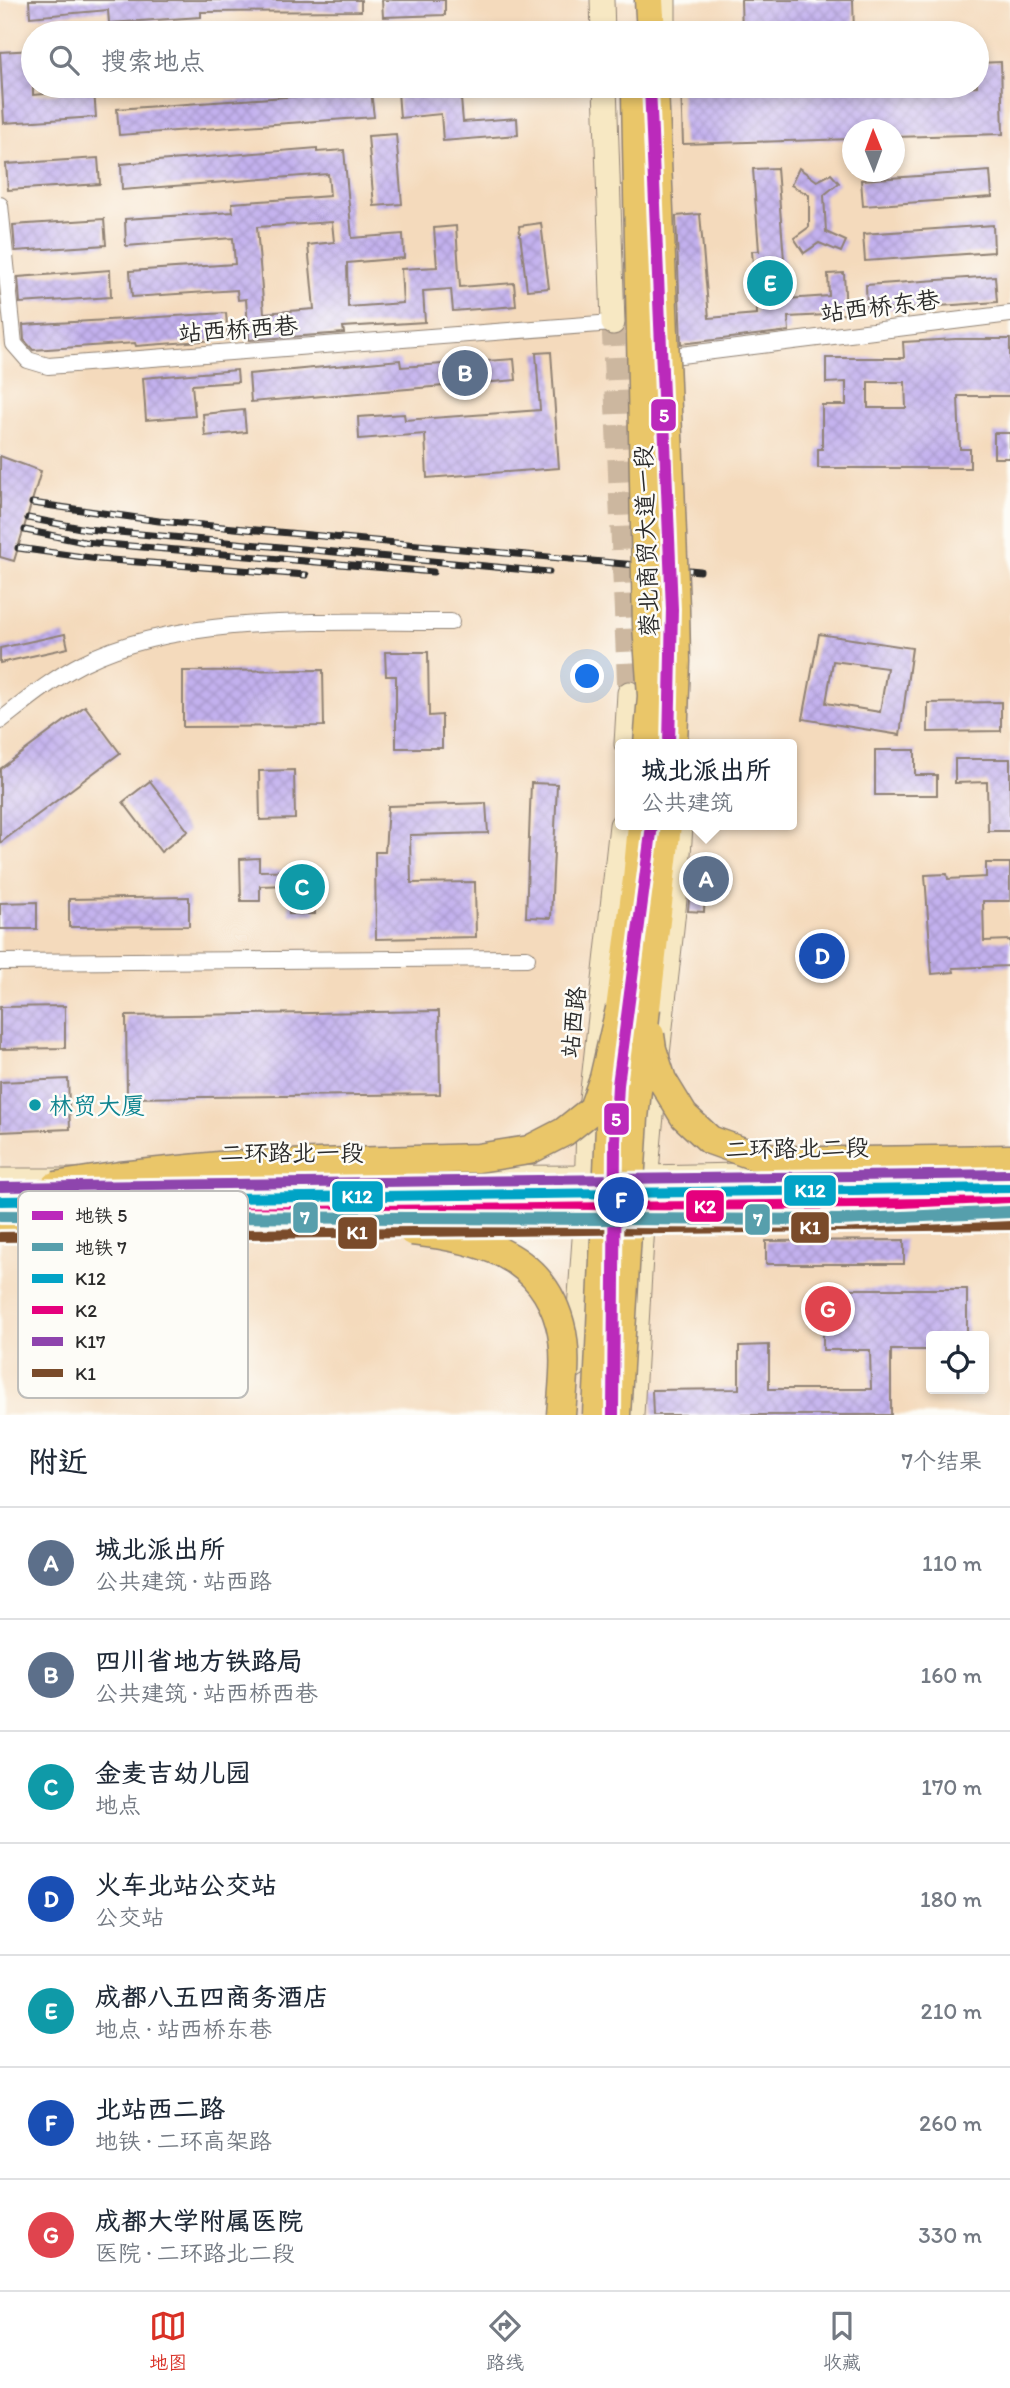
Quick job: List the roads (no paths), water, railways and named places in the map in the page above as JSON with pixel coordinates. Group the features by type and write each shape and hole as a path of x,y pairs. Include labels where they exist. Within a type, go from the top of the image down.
{"highway":[{"path":"632,0 633,21"},
{"path":"649,0 651,21"},
{"name":"蓉北商贸大道一段","path":"635,98 652,696 648,739"},
{"name":"蓉北商贸大道一段","path":"654,98 676,661 673,739"},
{"path":"616,1415 634,1118 633,1009 642,830"},
{"path":"597,1415 610,1111 633,1009 666,830"},
{"path":"633,1009 652,1049 662,1080 684,1116 710,1140 752,1155 801,1161 1010,1159"},
{"path":"25,1191 120,1176 219,1166 478,1158 529,1150 564,1132 593,1109 633,1009"},
{"path":"248,1198 1010,1188"},
{"path":"0,1195 18,1192"},
{"path":"0,1201 18,1201"},
{"path":"248,1219 1010,1210"},
{"path":"298,1218 433,1233 470,1240 483,1243 520,1263 549,1292 561,1325 565,1364 561,1415"},
{"path":"248,1222 270,1219"},
{"path":"0,1223 18,1223"},
{"path":"0,1239 18,1239"},
{"path":"621,1332 633,1415"}],"main road":[{"path":"602,0 603,21"},
{"path":"664,0 664,21"},
{"path":"605,98 613,323"},
{"path":"664,98 663,156 673,356"},
{"path":"686,739 688,690"},
{"path":"626,739 629,693"},
{"name":"站西路","path":"572,1415 588,1127 620,830"},
{"path":"633,1415 643,1223 655,1082 678,886 681,830"},
{"name":"二环路北二段","path":"585,1177 1010,1170"},
{"name":"二环路北一段","path":"0,1180 585,1177"},
{"path":"248,1229 1010,1220"},
{"path":"0,1232 18,1232"}],"street":[{"name":"站西桥西巷","path":"0,205 14,344 28,360 48,366 613,323"},
{"name":"站西桥东巷","path":"673,356 1010,314"},
{"path":"0,721 49,682 84,662 149,638 249,625 451,622"},
{"path":"0,962 527,958"}],"tunnel":[{"path":"613,323 629,693"}],"railway":[{"path":"32,503 159,521 700,571"},
{"path":"28,518 86,529 549,572"},
{"path":"25,530 84,542 433,572"},
{"path":"18,548 98,559 306,575"}],"metro line":[{"name":"5","path":"651,98 672,609 669,739"},
{"name":"5","path":"613,1415 615,1142 618,1085 651,830"},
{"name":"7","path":"248,1217 839,1220 1010,1212"},
{"name":"7","path":"0,1216 18,1216"}],"place":[{"name":"成都八五四商务酒店","path":"770,283"},
{"name":"四川省地方铁路局","path":"465,373"},
{"name":"城北派出所","path":"706,879"},
{"name":"金麦吉幼儿园","path":"302,887"},
{"name":"火车北站公交站","path":"822,956"},
{"name":"林贸大厦","path":"35,1105"},
{"name":"北站西二路","path":"621,1200"},
{"name":"成都大学附属医院","path":"828,1309"}]}
